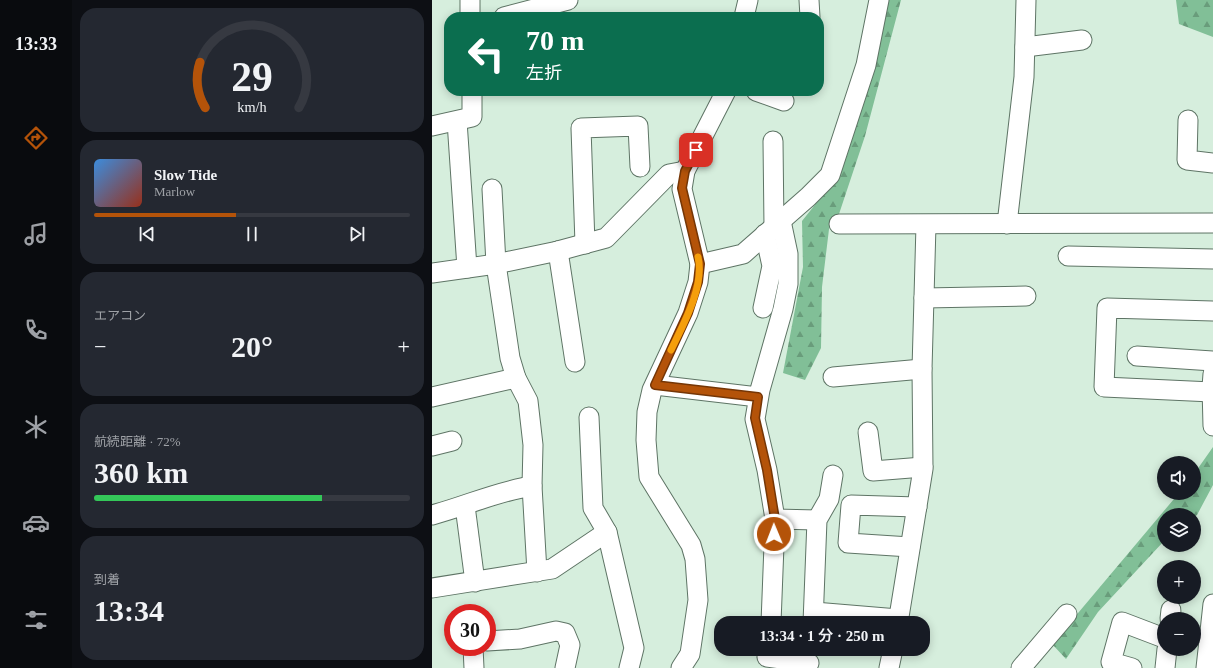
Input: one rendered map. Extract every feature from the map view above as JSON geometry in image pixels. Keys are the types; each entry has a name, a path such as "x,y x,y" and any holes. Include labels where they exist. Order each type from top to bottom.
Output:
{"street":[{"path":"470,0 470,12"},
{"path":"523,12 568,0"},
{"path":"745,12 748,0"},
{"path":"809,0 810,12"},
{"path":"700,264 743,254 830,175 866,65 879,0"},
{"path":"1007,224 1024,77 1026,0"},
{"path":"1025,47 1082,40"},
{"path":"432,126 472,117 472,96"},
{"path":"681,668 690,654 698,600 695,559 691,545 649,477 646,452 647,412 655,385 688,313 698,282 700,264 682,188 685,171 723,96"},
{"path":"770,96 784,101"},
{"path":"1188,120 1187,160 1213,163"},
{"path":"457,121 467,268"},
{"path":"585,244 581,128 638,126 640,167"},
{"path":"763,308 772,266 773,141"},
{"path":"432,273 496,264 558,251 606,238 670,174 685,171"},
{"path":"492,189 496,264 510,358 516,378 528,401 533,445 532,486 537,572"},
{"path":"839,224 926,225 1213,223"},
{"path":"899,616 923,467 922,369 926,225"},
{"path":"771,616 775,519 767,470 755,418 758,397 788,284 788,254 773,228"},
{"path":"558,251 575,362"},
{"path":"1068,256 1213,259"},
{"path":"924,298 1026,296"},
{"path":"1213,311 1107,308 1104,387 1212,383 1213,426"},
{"path":"1137,356 1213,361"},
{"path":"833,377 922,369"},
{"path":"432,397 516,378"},
{"path":"655,385 758,397"},
{"path":"590,417 593,508 607,532 634,648 629,668"},
{"path":"868,432 873,470 923,467"},
{"path":"432,446 452,441"},
{"path":"814,616 817,520 830,499 834,475"},
{"path":"432,515 465,506 509,490 532,486"},
{"path":"910,547 848,544 851,505 917,507"},
{"path":"465,506 475,582"},
{"path":"775,519 817,520"},
{"path":"432,588 552,569 607,532"},
{"path":"1202,656 1213,604"},
{"path":"1021,668 1067,614"},
{"path":"1132,668 1111,662 1122,622 1157,635"},
{"path":"496,640 520,639 556,631 565,633 570,645 565,668"},
{"path":"473,656 474,668"},
{"path":"889,668 892,656"},
{"path":"1165,668 1166,656"},
{"path":"767,658 810,660"}],"green space":[{"path":"885,0 901,0 865,136 839,214 830,221 822,287 821,348 805,380 783,373 803,267 802,221 814,206 837,169"},
{"path":"1176,0 1213,0 1213,37 1179,24"},
{"path":"1213,447 1213,485 1201,508 1166,508 1173,500 1201,500 1201,464"},
{"path":"1157,519 1157,549 1098,612 1066,659 1052,644"}],"slow traffic":[{"path":"671,350 688,313 698,282 700,264 698,257"}],"route":[{"path":"696,150 685,171 682,188 700,264 698,282 688,313 655,385 758,397 755,418 767,470 775,519 774,534"}]}
